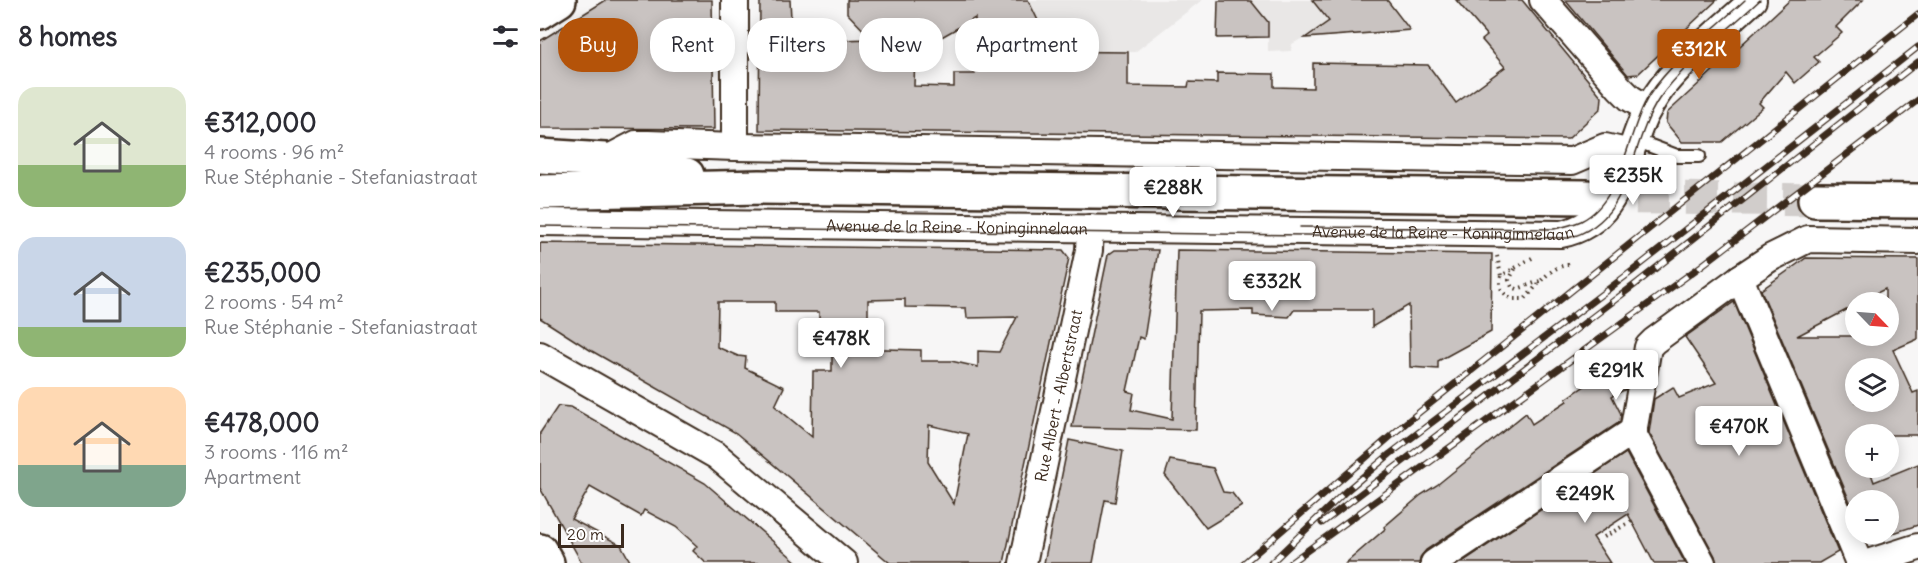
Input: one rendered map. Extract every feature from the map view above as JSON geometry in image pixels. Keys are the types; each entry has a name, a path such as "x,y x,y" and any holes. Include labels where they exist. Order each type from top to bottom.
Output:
{"main road":[{"path":"540,12 559,0"},
{"name":"Avenue de la Reine - Koninginnelaan","path":"540,156 605,160 760,187"},
{"name":"Avenue de la Reine - Koninginnelaan","path":"540,192 760,187 1587,211"},
{"path":"1815,200 1918,201"},
{"path":"540,550 548,563"}],"street":[{"path":"735,0 735,147"},
{"path":"1543,0 1619,87 1630,98 1648,109"},
{"path":"1587,211 1599,215 1612,198 1648,109 1665,84 1676,71 1753,0"},
{"path":"605,160 636,144 1572,161 1605,147 1633,146"},
{"name":"Avenue de la Reine - Koninginnelaan","path":"540,222 1553,234 1568,232 1587,211"},
{"name":"Rue Albert - Albertstraat","path":"1023,563 1089,250 1090,228"},
{"path":"1702,563 1633,431 1647,351 1651,343 1770,258 1808,239 1918,241"},
{"path":"1740,278 1858,563"},
{"path":"540,355 717,456 844,563"},
{"path":"1434,563 1633,431"},
{"path":"1868,563 1918,548"}],"lane":[{"path":"1633,146 1677,156 1699,156"}],"path":[{"path":"1501,276 1535,256"},
{"path":"1497,259 1501,276 1500,289 1516,300 1525,299 1561,265 1568,265 1571,268"},
{"path":"1515,268 1509,280 1512,287 1517,289 1542,281"},
{"path":"1604,537 1632,521"}],"shaded area":[{"path":"1028,0 1202,0 1135,52 1099,52 1099,18 1037,18"},
{"path":"1251,0 1313,0 1329,21 1292,44 1291,51 1268,52 1268,22"}],"building":[{"path":"606,0 712,0 712,18 650,18 650,72 713,72 714,129 540,128 540,41 558,30 558,72 638,72 638,18 577,18"},
{"path":"760,0 790,0 791,18 760,18"},
{"path":"847,0 1028,0 1037,18 955,18 955,29 943,36 943,18 859,18 859,25 847,13"},
{"path":"1312,0 1387,0 1410,30 1305,38 1329,21"},
{"path":"1456,0 1522,0 1602,97 1601,108 1568,139 759,130 759,72 847,72 847,40 859,39 859,72 914,72 914,86 954,87 954,74 975,74 975,72 1099,72 1099,52 1128,52 1128,86 1188,87 1189,82 1217,83 1217,73 1274,74 1274,87 1313,88 1313,63 1428,65 1456,103 1505,67 1482,40 1487,36"},
{"path":"1565,0 1717,0 1638,74 1628,75"},
{"path":"1790,0 1863,0 1836,27 1842,33 1814,57 1819,62 1795,83 1786,72 1759,103 1763,107 1722,142 1682,142 1666,123 1667,113"},
{"path":"1218,1 1251,1 1268,22 1268,37 1217,38"},
{"path":"540,243 1063,250 1069,258 1004,563 890,563 736,433 590,350 540,318","holes":["905,299 905,307 966,308 967,318 1017,317 999,352 978,351 978,367 951,361 921,361 921,350 851,348 851,320 868,319 868,300","718,302 775,302 775,312 819,312 819,331 832,331 832,371 813,371 812,437 775,406 784,387 745,368 746,357 717,347","929,425 968,434 954,504 928,462"]},
{"path":"1115,250 1158,250 1144,339 1139,337 1127,391 1134,393 1131,410 1172,419 1177,250 1492,254 1491,332 1438,361 1438,369 1410,367 1409,305 1372,327 1372,310 1294,310 1289,317 1253,315 1253,310 1199,311 1196,430 1072,427 1108,255"},
{"path":"1806,258 1918,259 1918,339 1893,350 1897,358 1845,358 1845,412 1899,412 1899,363 1913,393 1918,391 1918,435 1899,435 1899,424 1845,424 1845,478 1873,478 1874,482 1884,478 1899,478 1899,472 1918,464 1918,525 1899,531 1899,490 1845,490 1761,290"},
{"path":"1734,302 1838,552 1819,563 1717,563 1649,433 1654,399 1673,387 1679,398 1716,383 1685,337"},
{"path":"1617,367 1626,383 1626,389 1612,396 1621,414 1620,422 1426,550 1419,563 1346,563 1421,495 1437,485 1526,413 1532,424 1592,381"},
{"path":"558,406 571,407 705,483 798,563 706,563 693,551 697,546 676,527 644,510 641,516 590,487 571,519 621,545 631,563 582,563 540,488 540,433"},
{"path":"1069,440 1123,451 1115,502 1105,500 1093,563 1044,563"},
{"path":"1626,453 1685,563 1654,563 1628,514 1593,537 1610,563 1461,563"},
{"path":"1170,460 1213,468 1223,492 1232,493 1242,506 1206,528 1165,475"}],"tunnel":[{"path":"1587,197 1815,200"}],"tram line":[{"path":"1300,227 1554,229 1581,221 1607,198 1623,164 1642,109 1659,81 1745,0"},
{"path":"540,226 1568,238 1590,229 1606,216 1626,180 1649,118 1669,86 1693,60 1760,0"}],"railway":[{"path":"1244,563 1407,422 1918,14"},
{"path":"1271,563 1345,492 1390,454 1631,272 1918,47"},
{"path":"1322,523 1637,283 1918,62"},
{"path":"1290,563 1701,266 1918,100"}]}
